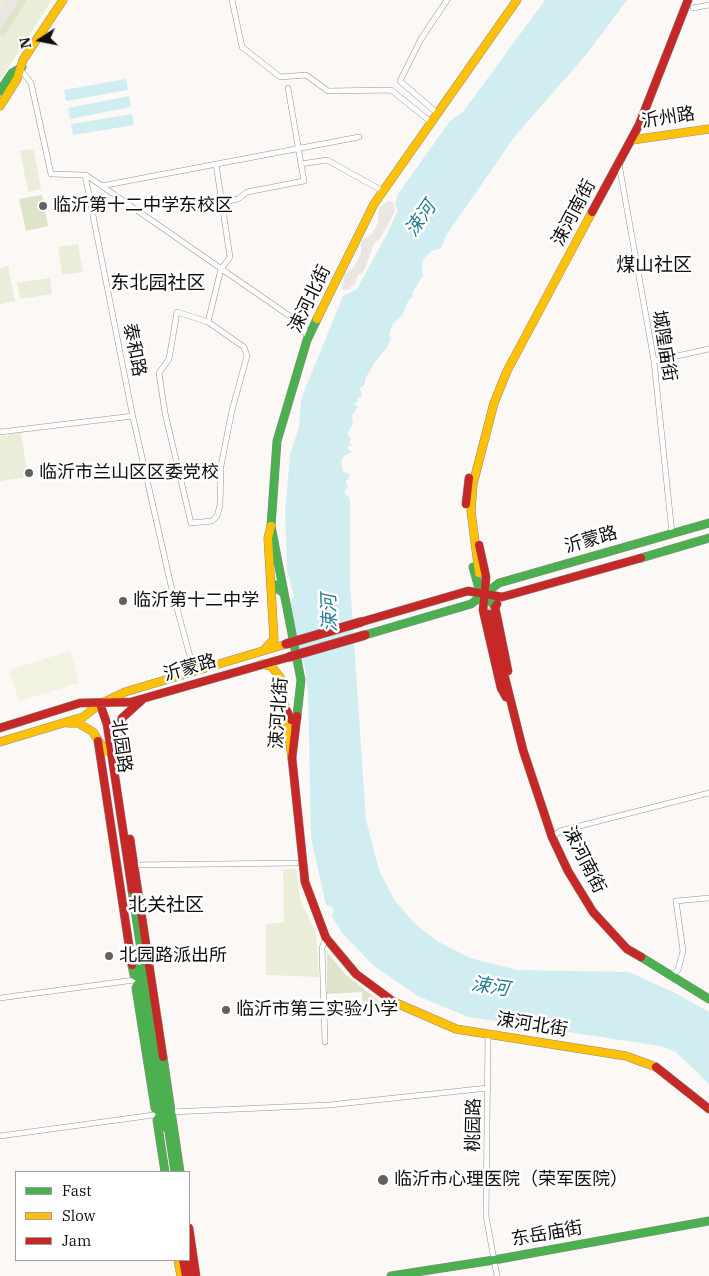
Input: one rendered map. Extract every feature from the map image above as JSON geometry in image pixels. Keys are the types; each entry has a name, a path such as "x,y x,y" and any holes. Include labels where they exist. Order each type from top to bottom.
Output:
{"main road":[{"path":"0,106 17,79 23,60 63,0"},
{"path":"0,91 12,73 27,64 70,0"},
{"name":"涑河北街","path":"517,0 374,204 307,340 276,441 271,526 282,592 301,680 292,758 305,882 326,938 356,974 389,1000 456,1028 626,1056 655,1068 709,1109"},
{"name":"涑河南街","path":"480,577 471,511 473,484 494,403 507,371 632,140 681,22 686,0"},
{"path":"681,22 689,12 692,4"},
{"name":"沂州路","path":"632,140 709,129"},
{"name":"沂蒙路","path":"0,728 80,703 130,702 289,657 471,604 499,583 709,523"},
{"path":"262,651 274,639 268,546 271,526"},
{"name":"沂蒙路","path":"0,742 83,717 100,704 124,692 468,591 502,597 709,538"},
{"path":"480,577 499,583"},
{"path":"468,591 480,577"},
{"path":"480,577 484,594 492,610 511,685 510,702"},
{"path":"282,592 275,586 272,588 276,634 286,644"},
{"path":"484,594 483,610 501,688 510,702"},
{"path":"492,610 502,597"},
{"name":"涑河南街","path":"492,610 505,682 523,750 552,837 568,871 593,912 628,949 709,999"},
{"path":"289,657 280,667 288,717 293,721 297,718"},
{"path":"262,664 271,666 280,677 292,758"},
{"path":"144,698 122,718 116,747 166,1113 180,1171"},
{"name":"北园路","path":"100,704 105,751 175,1171"},
{"name":"北园路","path":"100,704 107,724 128,843 144,978"},
{"path":"63,723 78,723 93,732 105,751"},
{"path":"98,739 134,975 144,978"},
{"path":"165,1171 157,1120 166,1113"},
{"name":"北园路","path":"166,1113 169,1171"},
{"name":"东岳庙街","path":"391,1276 494,1260 709,1221"},
{"path":"190,1235 196,1276"},
{"path":"178,1261 181,1276"},
{"path":"183,1261 186,1276"},
{"path":"190,1261 192,1276"}],"street":[{"path":"232,0 242,46 280,77 306,75 328,91 392,90 431,122"},
{"path":"437,114 400,81 421,39 447,0"},
{"path":"692,4 709,5"},
{"path":"20,69 31,83 51,174 85,174 304,326 307,340"},
{"path":"223,202 238,199 247,192 304,181 288,88"},
{"path":"102,186 358,137"},
{"path":"301,164 326,160 383,191"},
{"path":"208,322 221,269 230,257 216,164"},
{"name":"城隍庙街","path":"619,164 654,361 672,533"},
{"name":"泰和路","path":"85,174 133,416 172,590 194,671"},
{"path":"177,312 208,322 244,347 247,356 232,410 221,466 217,516 212,521 191,523 165,413 159,374 168,359 177,312"},
{"path":"304,326 316,320"},
{"path":"654,361 709,349"},
{"path":"0,432 133,416"},
{"path":"552,837 560,831 709,793"},
{"path":"133,865 296,863"},
{"path":"672,975 678,970 683,951 676,901 709,898"},
{"path":"325,1042 322,948 326,938"},
{"path":"0,998 144,978"},
{"name":"桃园路","path":"488,1034 486,1216 497,1276"},
{"path":"0,1136 166,1113 330,1105 488,1088"}],"green space":[{"path":"0,0 52,0 0,80"},
{"path":"19,0 27,0 3,37 0,35 0,30"},
{"path":"30,149 34,151 41,189 28,192 20,151"},
{"path":"42,195 48,226 26,231 19,199"},
{"path":"78,244 83,272 62,275 58,247"},
{"path":"8,266 15,301 0,304 0,268"},
{"path":"50,278 52,294 20,299 17,283"},
{"path":"21,433 28,477 0,481 0,436"},
{"path":"70,651 79,683 19,701 9,670"},
{"path":"296,869 300,899 316,933 319,977 266,975 266,924 284,922 283,870"},
{"path":"327,952 345,974 388,1008 389,1012 379,1008 363,1011 362,992 327,994"}],"shaded area":[{"path":"7,0 19,0 0,30 0,10"},
{"path":"388,201 393,202 395,211 379,240 375,242 363,273 358,275 355,284 347,290 342,289 344,275 353,268 361,253 361,241 372,234 378,223 379,208"}],"water":[{"name":"涑河","path":"545,0 627,0 586,55 515,136 447,234 441,248 432,251 425,257 422,263 423,276 412,293 413,297 408,301 403,314 392,325 389,335 391,339 387,347 375,362 365,379 365,384 360,389 362,395 360,398 357,397 358,402 354,405 358,407 352,415 353,424 347,434 351,439 349,443 352,446 348,446 348,449 352,452 344,456 341,462 343,471 350,475 346,482 348,487 344,493 350,498 350,583 366,820 379,870 394,899 414,923 437,941 470,958 517,970 629,972 677,994 709,1012 709,1084 676,1052 660,1046 568,1032 552,1025 533,1026 468,1017 418,996 374,966 342,933 332,916 334,908 326,905 311,838 308,692 305,668 288,607 294,596 287,570 285,512 290,455 299,427 301,399 343,296 357,289 387,234 398,210 395,205 398,194 450,121 463,112"},
{"path":"126,79 128,90 66,101 64,90"},
{"path":"129,96 131,107 70,119 68,108"},
{"path":"132,114 134,125 73,135 71,124"}],"tunnel":[{"path":"479,573 489,614"}],"traffic: fast":[{"path":"0,91 12,73 22,67"},
{"path":"297,716 301,680 271,526 277,441 307,340 317,319"},
{"path":"365,635 471,604 499,583 709,523"},
{"path":"641,558 709,538"},
{"path":"473,567 478,585 495,607"},
{"path":"272,593 272,587 275,585 282,592"},
{"path":"132,890 175,1171"},
{"path":"137,952 163,1127"},
{"path":"641,957 709,999"},
{"path":"132,965 134,975 141,979 136,988 155,1108 161,1114 157,1120 165,1171"},
{"path":"163,1057 180,1171"},
{"path":"391,1276 494,1260 709,1221"}],"traffic: slow":[{"path":"0,106 17,79 23,60 63,0"},
{"path":"317,319 374,204 517,0"},
{"path":"632,140 709,129"},
{"path":"479,573 471,511 473,484 494,403 507,371 592,212"},
{"path":"265,649 274,639 268,538 271,526"},
{"path":"0,742 83,717 100,704 125,692 286,644"},
{"path":"262,664 271,666 280,677 292,758"},
{"path":"68,723 78,723 93,732 105,751"},
{"path":"394,1002 456,1029 626,1056 656,1067"},
{"path":"178,1261 181,1276"}],"traffic: jam":[{"path":"592,212 639,125 688,0"},
{"path":"466,504 469,478"},
{"path":"479,545 486,577 483,610 501,688 506,697"},
{"path":"361,622 468,591 502,597 641,558"},
{"path":"497,604 495,607 508,671"},
{"path":"489,614 523,750 552,837 568,871 593,912 627,949 641,957"},
{"path":"286,644 361,622"},
{"path":"289,657 365,635"},
{"path":"0,728 80,703 131,702 289,657"},
{"path":"117,755 116,747 122,718 142,700"},
{"path":"100,704 107,724 132,890"},
{"path":"287,711 291,720 297,718"},
{"path":"297,716 292,758 305,882 326,938 356,974 394,1002"},
{"path":"98,741 132,965"},
{"path":"130,839 163,1057"},
{"path":"656,1067 709,1109"},
{"path":"190,1235 196,1276"},
{"path":"183,1261 186,1276"},
{"path":"190,1261 192,1276"}],"place":[{"name":"临沂第十二中学东校区","path":"43,206"},
{"name":"临沂市兰山区区委党校","path":"29,473"},
{"name":"临沂第十二中学","path":"123,601"},
{"name":"北园路派出所","path":"109,956"},
{"name":"临沂市第三实验小学","path":"226,1010"},
{"name":"临沂市心理医院（荣军医院）","path":"383,1180"}],"district":[{"name":"煤山社区","path":"654,266"},
{"name":"东北园社区","path":"158,284"},
{"name":"北关社区","path":"166,906"}]}
